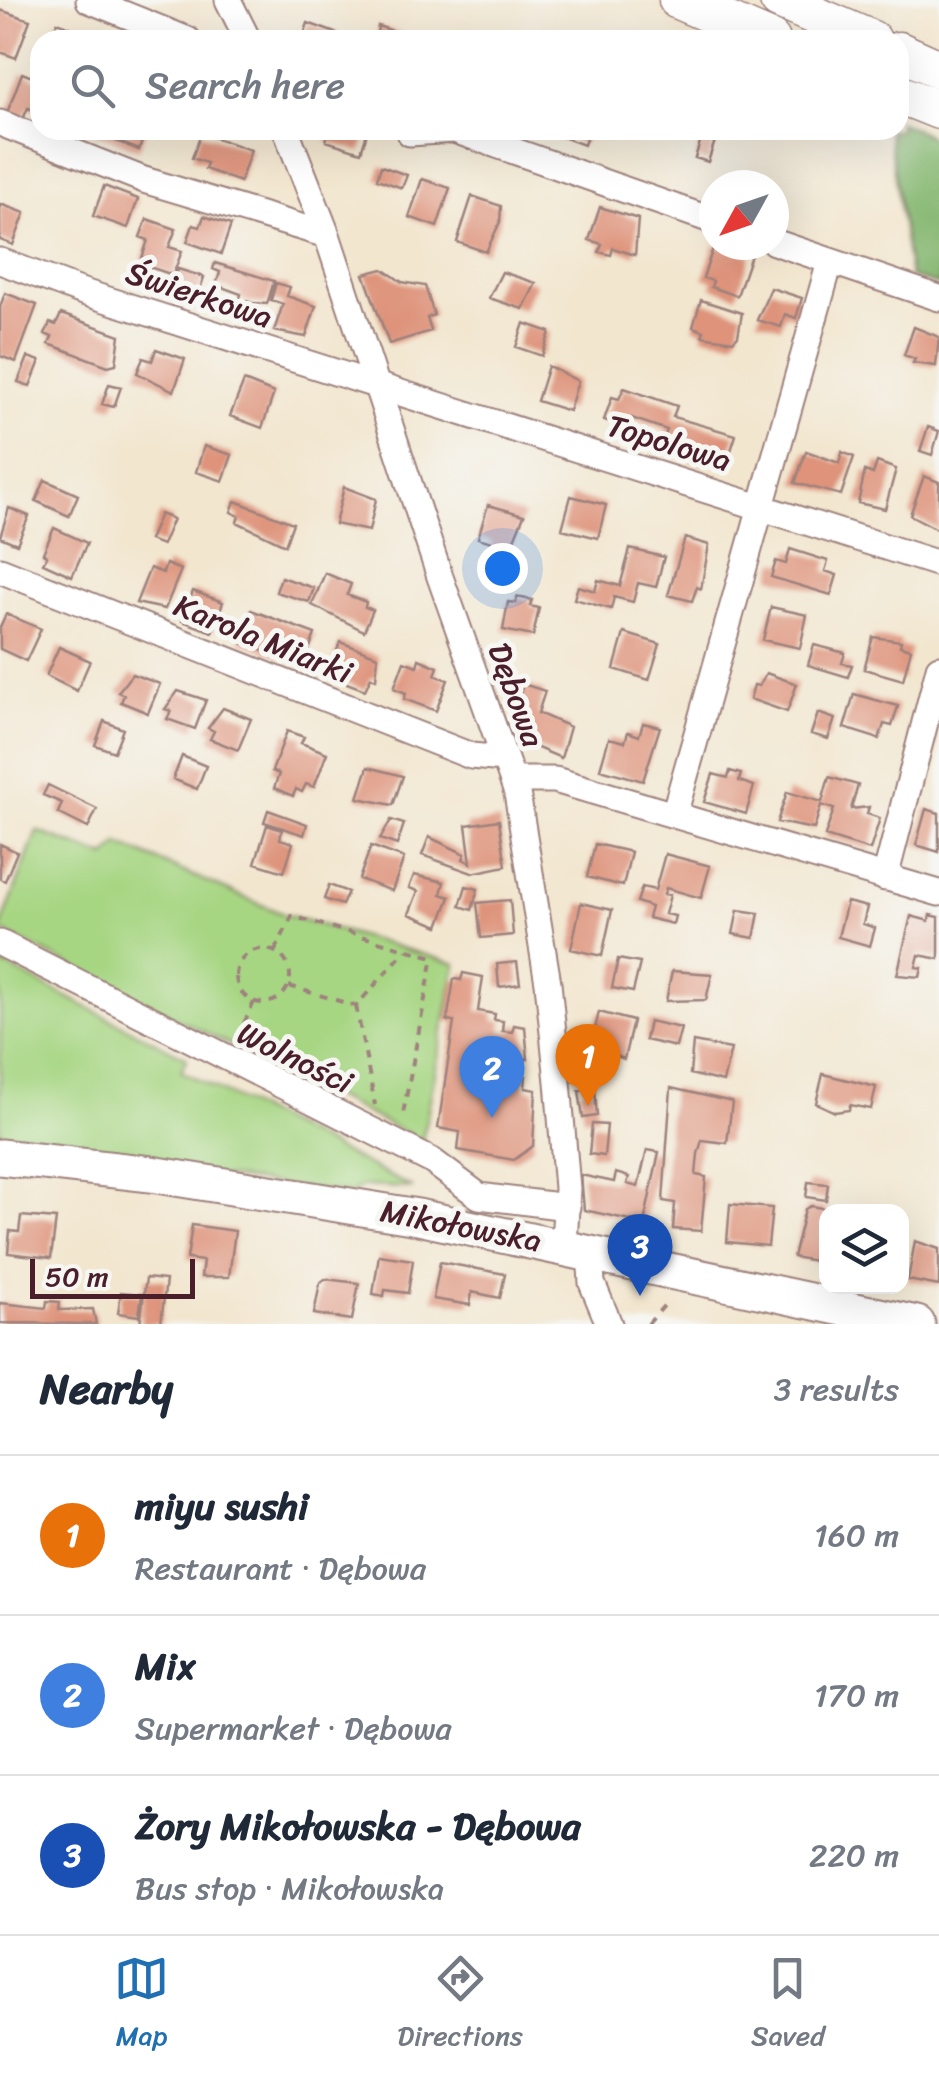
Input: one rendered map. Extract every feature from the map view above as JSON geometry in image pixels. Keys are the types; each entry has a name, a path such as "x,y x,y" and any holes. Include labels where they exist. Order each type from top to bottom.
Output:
{"main road":[{"path":"678,0 748,30"},
{"path":"779,0 849,30"},
{"path":"909,56 939,68"},
{"path":"909,98 939,110"}],"street":[{"path":"90,0 164,30"},
{"path":"228,0 243,30"},
{"path":"0,123 30,135"},
{"path":"43,140 144,180 327,235"},
{"name":"Dębowa","path":"290,140 327,235 508,770 548,984 566,1207 577,1249 609,1324"},
{"path":"483,140 699,216"},
{"path":"789,247 939,298"},
{"name":"Świerkowa","path":"0,261 379,387"},
{"path":"674,815 758,506 830,262"},
{"name":"Topolowa","path":"379,387 939,564"},
{"name":"Karola Miarki","path":"0,570 508,770 555,780 939,893"},
{"path":"885,878 939,668"},
{"name":"Wolności","path":"0,943 432,1162 476,1212 566,1207"},
{"name":"Mikołowska","path":"0,1157 476,1212 577,1249 916,1324"}],"path":[{"path":"274,951 292,916 433,957 433,975 402,1120 358,1098"},
{"path":"257,949 274,951 288,964 289,986 272,1002 254,1002 240,991 238,966 257,949"},
{"path":"356,1006 406,950"},
{"path":"289,986 356,1006"},
{"path":"237,1038 254,1002"},
{"path":"356,1006 376,1106"},
{"path":"648,1324 677,1290"}],"green space":[{"path":"909,126 939,140 939,285 910,277 889,140 909,140"},
{"path":"37,831 106,857 119,844 283,914 456,964 422,1141 0,930"},
{"path":"0,963 187,1058 181,1071 413,1188 363,1186 351,1194 0,1147"}],"building":[{"path":"0,10 30,20 16,58 0,52"},
{"path":"57,22 77,30 53,30"},
{"path":"308,23 327,30 306,30"},
{"path":"22,73 30,76 30,109 23,119 7,113"},
{"path":"114,140 142,140 139,150"},
{"path":"198,140 222,140 251,150 240,182 205,169 207,163 192,158"},
{"path":"326,140 365,140 361,152"},
{"path":"701,140 715,141 708,162 695,158"},
{"path":"381,166 407,175 402,188 377,179"},
{"path":"422,179 450,188 437,227 409,217"},
{"path":"104,186 138,199 128,228 93,216"},
{"path":"472,196 501,206 500,222 486,252 457,242"},
{"path":"0,204 25,213 13,245 0,240"},
{"path":"600,207 638,219 635,255 613,248 611,255 599,252 602,244 589,240"},
{"path":"204,216 231,225 221,254 187,242 193,225 200,227"},
{"path":"147,219 176,229 169,247 182,251 173,275 140,264 148,240 140,237"},
{"path":"709,260 749,260 737,296 711,287 713,281 703,278"},
{"path":"215,263 274,281 267,304 240,299 241,294 216,285 220,272 213,269"},
{"path":"178,269 204,277 195,305 168,296 169,275 175,277"},
{"path":"383,269 402,282 425,286 434,315 427,318 431,331 389,344 364,274"},
{"path":"502,272 536,283 523,309 489,298"},
{"path":"276,283 290,287 287,296 316,306 306,337 274,331 283,304 271,300"},
{"path":"771,288 802,298 796,318 785,314 781,327 757,320"},
{"path":"5,293 37,305 16,362 0,356 0,307"},
{"path":"701,300 742,313 738,336 733,341 702,336 704,331 693,327"},
{"path":"61,314 120,335 116,364 108,366 49,344 52,337 45,334"},
{"path":"524,323 550,332 542,356 516,347"},
{"path":"914,327 939,337 936,366 913,363 915,359 904,355"},
{"path":"156,349 185,359 174,391 137,373 143,358 152,361"},
{"path":"28,357 40,361 30,386 18,382"},
{"path":"548,366 578,381 569,411 537,401"},
{"path":"244,381 274,393 262,428 230,416"},
{"path":"109,384 121,387 114,407 102,404"},
{"path":"624,388 677,406 673,417 736,435 726,466 687,460 689,454 662,445 667,430 632,418 629,428 604,420 612,397 619,399"},
{"path":"928,427 939,431 932,455 920,451"},
{"path":"204,446 232,455 223,481 196,472"},
{"path":"806,451 839,463 842,452 854,457 841,495 795,483"},
{"path":"877,462 896,469 885,509 858,503 865,471 873,474"},
{"path":"924,476 939,482 939,530 910,515"},
{"path":"45,480 78,495 69,516 36,501"},
{"path":"344,487 376,499 369,531 335,524"},
{"path":"571,496 606,505 598,538 562,529"},
{"path":"235,501 293,523 285,545 237,522 239,516 231,512"},
{"path":"488,505 524,515 508,554 490,548 492,542 478,538"},
{"path":"9,508 29,516 17,544 0,537"},
{"path":"160,514 173,519 162,545 149,540"},
{"path":"54,528 87,543 72,576 43,563"},
{"path":"685,538 709,545 701,589 697,587 692,601 668,595"},
{"path":"630,549 664,557 656,587 638,583 633,602 614,597 611,609 574,599 578,586 595,591 598,580 620,586"},
{"path":"790,549 828,561 825,571 837,575 831,595 771,577 776,561 786,564"},
{"path":"166,564 181,570 165,609 136,603 150,568 163,573"},
{"path":"325,573 351,584 347,595 366,602 365,607 373,610 364,631 312,605"},
{"path":"281,577 314,588 309,602 276,592"},
{"path":"193,591 223,602 212,632 182,621 184,601 189,602"},
{"path":"517,597 532,600 530,606 539,608 533,636 503,630 508,602 516,603"},
{"path":"771,607 807,615 800,648 763,640"},
{"path":"251,610 315,634 303,666 239,642"},
{"path":"6,614 41,629 26,661 0,649 0,627"},
{"path":"624,633 660,644 649,680 614,669"},
{"path":"873,637 901,641 900,646 911,649 903,680 864,669"},
{"path":"340,642 378,656 376,679 371,677 365,690 328,676"},
{"path":"814,645 845,653 842,663 852,665 848,677 808,665"},
{"path":"59,647 90,661 77,691 46,676"},
{"path":"419,659 438,667 435,675 448,680 436,711 404,699 406,693 394,688 404,661 417,666"},
{"path":"766,673 797,684 787,712 750,699 754,685 759,686"},
{"path":"132,674 160,684 148,713 121,702 124,695 118,692"},
{"path":"523,684 545,691 538,713 570,727 561,758 528,744 531,735 522,732 527,713 515,709"},
{"path":"178,691 206,700 195,729 167,719 171,711 165,709"},
{"path":"854,694 898,706 892,726 884,724 879,739 844,728"},
{"path":"223,708 251,719 238,750 210,739 214,731 208,728"},
{"path":"818,713 835,719 828,739 811,734"},
{"path":"104,721 123,729 114,752 95,745"},
{"path":"643,723 660,727 643,781 600,769 609,738 625,742 628,732 639,736"},
{"path":"287,731 304,737 301,743 327,753 314,787 306,784 302,792 296,789 293,796 274,788 279,774 272,771"},
{"path":"182,756 206,766 197,789 173,779"},
{"path":"368,767 403,776 393,805 358,798"},
{"path":"730,771 741,774 739,781 754,786 746,814 704,802 713,774 728,778"},
{"path":"829,777 858,785 851,809 869,807 867,814 880,818 870,850 825,836 834,809 821,805 814,829 777,822 787,792 822,802"},
{"path":"48,785 97,809 88,828 58,813 62,803 43,795"},
{"path":"926,809 939,813 939,852 916,845"},
{"path":"268,810 307,824 304,835 264,822"},
{"path":"391,820 404,824 397,845 380,839"},
{"path":"499,820 506,866 472,873 422,855 429,837 465,854 463,859 471,863 466,825"},
{"path":"267,825 282,830 280,839 293,843 284,872 255,863"},
{"path":"0,844 17,852 5,881 0,879"},
{"path":"595,844 631,852 623,886 587,877"},
{"path":"371,846 404,858 392,891 359,879"},
{"path":"665,854 710,866 701,898 666,888 664,894 670,895 665,914 675,916 673,924 648,918 651,907 637,902 642,887 655,890"},
{"path":"414,875 444,882 441,894 450,897 439,926 409,914 418,891 409,888"},
{"path":"329,885 348,892 342,905 324,899"},
{"path":"466,886 478,889 472,910 460,906"},
{"path":"510,900 513,935 481,938 477,903"},
{"path":"847,902 867,907 863,924 875,928 870,946 838,937"},
{"path":"581,903 612,910 602,956 571,949"},
{"path":"738,910 759,913 754,938 733,934"},
{"path":"930,915 939,917 939,959 919,955 916,967 922,968 920,977 897,975 911,916 929,921"},
{"path":"618,959 640,963 633,992 612,988"},
{"path":"517,962 520,984 499,987 497,964"},
{"path":"672,971 712,974 706,1000 666,1001"},
{"path":"463,973 483,977 478,1011 495,1014 494,1020 503,1021 502,1031 512,1032 514,1025 525,1027 528,1059 491,1054 489,1070 526,1076 525,1088 536,1090 533,1146 514,1160 458,1150 460,1132 438,1128 454,1022 447,1021 454,979 461,980"},
{"path":"599,1012 633,1021 624,1059 591,1045"},
{"path":"649,1021 681,1028 676,1047 645,1040"},
{"path":"693,1042 731,1049 723,1082 690,1074"},
{"path":"823,1074 876,1087 871,1109 850,1105 849,1110 835,1112 816,1103"},
{"path":"671,1088 732,1102 727,1143 702,1140 698,1154 696,1175 706,1177 701,1231 673,1229 675,1203 663,1201"},
{"path":"595,1089 597,1116 583,1118 579,1091"},
{"path":"592,1124 607,1125 604,1156 589,1154"},
{"path":"647,1150 659,1152 644,1223 584,1210 581,1175 614,1182 616,1173 629,1177 627,1184 638,1187"},
{"path":"808,1182 828,1184 826,1200 806,1197"},
{"path":"730,1204 772,1208 768,1246 727,1242"},
{"path":"819,1208 819,1262 793,1257 805,1209"},
{"path":"21,1216 56,1219 51,1258 8,1253 10,1231 19,1232"},
{"path":"192,1225 235,1231 229,1277 201,1277 203,1261 187,1259"},
{"path":"915,1241 939,1249 939,1286 909,1280"},
{"path":"379,1255 413,1260 408,1293 385,1290 384,1296 373,1294"},
{"path":"440,1262 505,1274 500,1298 472,1292 470,1305 433,1299"},
{"path":"146,1278 166,1280 161,1324 140,1324"},
{"path":"325,1279 359,1283 352,1320 314,1314 320,1283"},
{"path":"121,1292 142,1294 139,1316 118,1313"},
{"path":"47,1301 60,1302 59,1310 93,1309 96,1324 0,1323 0,1303 46,1308"}],"place":[{"name":"miyu sushi","path":"588,1106"},
{"name":"Mix","path":"492,1118"},
{"name":"Żory Mikołowska - Dębowa","path":"640,1296"}]}
